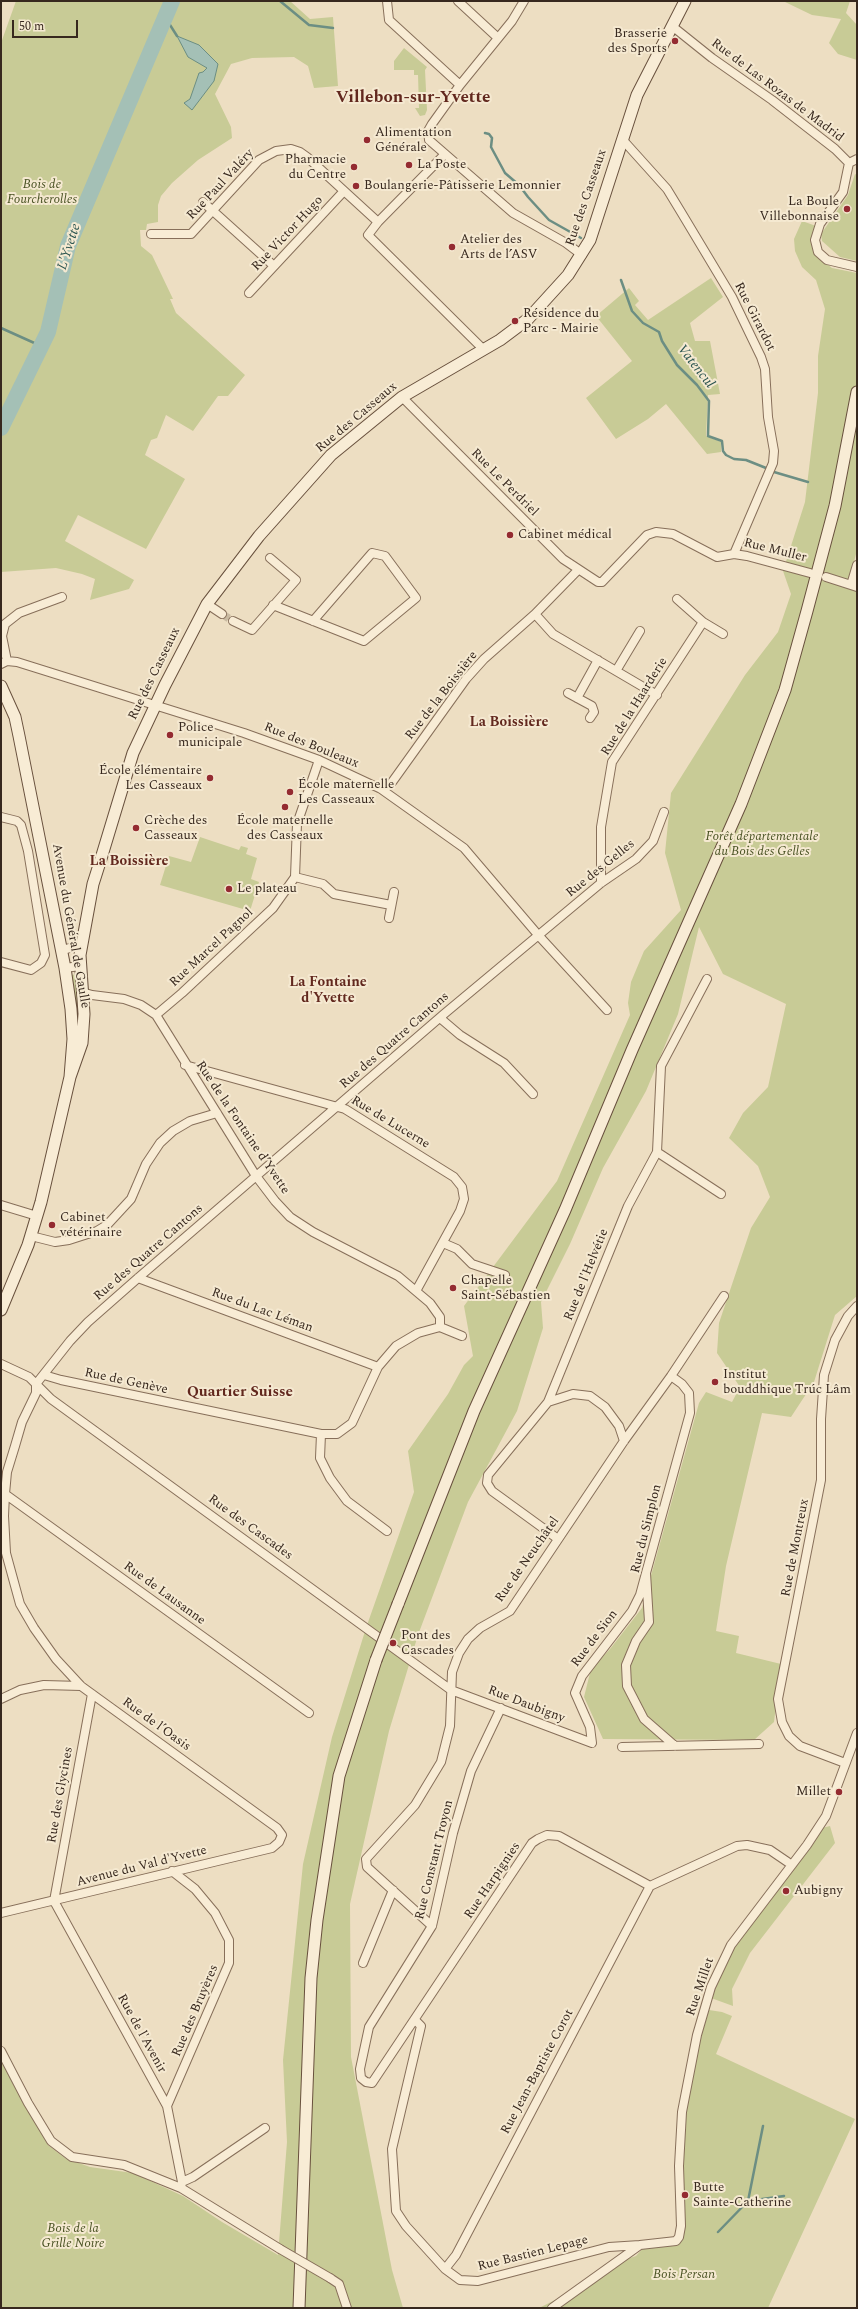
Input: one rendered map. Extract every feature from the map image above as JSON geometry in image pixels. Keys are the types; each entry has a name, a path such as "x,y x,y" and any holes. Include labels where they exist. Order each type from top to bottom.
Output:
{"main road":[{"name":"Rue des Casseaux","path":"70,1077 82,1043 84,1014 80,966 82,945 93,884 128,766 156,704 207,604 259,536 331,455 402,397 484,350 528,319 565,279 582,256 590,240 637,95 685,1"},
{"path":"299,2308 311,1978 317,1920 339,1776 376,1660 474,1411 565,1210 752,776 784,690 807,612 834,506 857,392"},
{"name":"Avenue du Général de Gaulle","path":"1,686 16,723 62,950 72,1019 70,1077 37,1216 32,1236 1,1310"}],"street":[{"path":"387,1 389,20 446,74 460,84"},
{"path":"458,1 498,38"},
{"path":"524,1 498,38 460,84 428,131 429,140 444,155 513,213 566,243 582,256"},
{"name":"Rue de Las Rozas de Madrid","path":"672,26 712,58 772,100 853,161 843,192 820,224 815,240 818,252 827,260 857,267"},
{"name":"Rue Girardot","path":"622,139 666,189 681,212 732,297 759,351 765,369 768,417 774,451 773,463 734,554"},
{"name":"Rue Paul Valéry","path":"151,234 191,234 259,160 276,151 291,149 300,152 378,222"},
{"path":"444,155 378,222 368,235 484,350"},
{"name":"Rue Victor Hugo","path":"249,293 344,191"},
{"path":"203,202 274,266"},
{"name":"Rue Le Perdriel","path":"402,397 563,559 578,570 582,570 598,582 602,582 647,534 656,532 673,534 717,557 734,554"},
{"path":"273,605 313,621 364,641 416,598 385,556 372,552 313,621"},
{"name":"Rue Muller","path":"734,554 760,558 810,572"},
{"path":"233,620 252,630 296,580 270,558"},
{"path":"826,577 854,586 857,565"},
{"name":"Rue de la Boissière","path":"381,789 390,785 466,679 484,659 535,614 578,570"},
{"path":"4,662 2,636 5,624 19,613 62,597"},
{"path":"677,599 703,622 723,634"},
{"path":"207,604 222,614"},
{"path":"535,614 553,634 657,695"},
{"name":"Rue de la Haarderie","path":"601,883 600,827 610,772 619,750 657,695 703,622"},
{"path":"616,671 640,631"},
{"path":"577,698 598,660"},
{"name":"Rue des Bouleaux","path":"4,662 17,662 156,704 319,760 381,789 464,848 539,936 607,1010"},
{"path":"568,693 592,706 594,712 590,718"},
{"path":"319,760 297,824 295,877 323,884 334,894 391,905"},
{"name":"Rue des Gelles","path":"539,936 601,883 636,858 653,841 664,812"},
{"path":"1,818 17,821 20,825 28,851 45,954 41,963 31,970 1,962"},
{"path":"28,851 41,848"},
{"name":"Rue Marcel Pagnol","path":"156,1015 182,993 273,908 295,877"},
{"path":"389,918 394,892"},
{"name":"Rue des Quatre Cantons","path":"81,1686 56,1660 34,1628 20,1604 6,1553 4,1516 7,1472 22,1422 36,1393 36,1384 70,1341 88,1322 336,1106 539,936"},
{"path":"62,950 82,945"},
{"path":"65,968 80,966"},
{"name":"Rue de l'Helvétie","path":"558,1539 492,1491 487,1483 488,1475 548,1402 628,1206 657,1152 661,1066 707,979"},
{"name":"Rue de la Fontaine d’Yvette","path":"82,992 92,995 124,999 141,1005 156,1015 256,1176 275,1201 290,1217 313,1232 398,1276 430,1303 440,1317 440,1327"},
{"path":"440,1018 460,1035 504,1064 533,1094"},
{"name":"Rue de Lucerne","path":"186,1065 336,1106 379,1129 454,1177 462,1186 464,1199 443,1243 416,1291"},
{"path":"32,1236 55,1242 68,1240 97,1231 107,1225 131,1199 146,1164 160,1143 173,1131 190,1121 217,1113"},
{"path":"657,1152 721,1194"},
{"path":"1,1205 37,1216"},
{"path":"443,1243 457,1249 472,1264 506,1275"},
{"name":"Rue du Lac Léman","path":"138,1278 378,1366"},
{"name":"Rue de Neuchâtel","path":"432,1926 367,1867 366,1859 416,1805 441,1762 450,1726 452,1672 458,1653 468,1639 480,1628 510,1611 624,1441 672,1376 724,1296"},
{"name":"Rue de Montreux","path":"845,1763 800,1746 789,1736 782,1722 778,1699 822,1480 821,1420 824,1375 835,1340 848,1316 857,1306"},
{"path":"440,1327 462,1336"},
{"name":"Rue de Genève","path":"44,1375 61,1380 321,1434 337,1434 352,1423 378,1366 396,1346 418,1333 440,1327"},
{"name":"Rue des Cascades","path":"1,1364 29,1377 51,1399 451,1690"},
{"name":"Rue du Simplon","path":"672,1376 682,1384 689,1393 690,1413 646,1573 649,1622 636,1641 626,1665 627,1686 644,1720 674,1746"},
{"path":"548,1402 573,1394 590,1396 605,1407 620,1426 624,1441"},
{"path":"321,1434 320,1458 330,1478 347,1501 387,1531"},
{"name":"Rue de Lausanne","path":"5,1494 309,1713"},
{"name":"Rue de Sion","path":"592,1743 590,1727 575,1693 582,1676 632,1611 640,1595 646,1573"},
{"path":"1,1699 20,1690 44,1685 81,1686"},
{"name":"Rue de l’Oasis","path":"81,1686 277,1828 282,1835"},
{"name":"Rue Daubigny","path":"451,1690 592,1743"},
{"name":"Rue des Glycines","path":"54,1901 92,1694"},
{"name":"Rue Constant Troyon","path":"361,2078 360,2069 369,2027 432,1926 453,1834 471,1771 501,1708"},
{"name":"Rue Millet","path":"680,2237 681,2226 678,2166 682,2112 697,2035 711,1987 731,1945 792,1865 827,1814 857,1733"},
{"path":"622,1747 759,1744"},
{"name":"Avenue du Val d'Yvette","path":"1,1913 272,1848 279,1842 282,1835"},
{"name":"Rue Harpignies","path":"361,2078 366,2082 372,2083 532,1843 538,1839 548,1835 559,1836 650,1886"},
{"path":"650,1886 737,1846 747,1845 770,1850 792,1865"},
{"name":"Rue des Bruyères","path":"167,2106 229,1962 229,1940 215,1913 195,1890 172,1871"},
{"name":"Rue Jean-Baptiste Corot","path":"445,2269 456,2255 650,1886"},
{"path":"363,1963 393,1890"},
{"name":"Rue de l'Avenir","path":"54,1901 167,2106 182,2185"},
{"name":"Rue Bastien Lepage","path":"415,2020 421,2026 392,2149 396,2211 406,2226 453,2276 469,2282 609,2247 676,2241 680,2237"},
{"path":"1,2051 28,2103 51,2141 72,2158 124,2165 182,2185 280,2249 339,2284 347,2308"},
{"path":"182,2185 266,2128"},
{"path":"552,2308 640,2245"}],"green space":[{"name":"Bois de Fourcherolles","path":"16,1 290,1 310,19 333,17 338,86 314,88 308,66 294,57 252,58 231,64 215,94 231,127 232,138 198,160 172,183 161,196 158,205 158,222 147,224 146,230 140,230 141,246 152,255 173,299 170,299 176,313 245,375 228,396 218,396 193,431 166,415 157,438 151,440 145,455 185,479 146,549 78,515 65,541 134,580 129,589 90,600 95,579 82,574 56,568 1,572 1,43"},
{"path":"783,1 850,1 846,13 857,25 857,60 838,54 829,43 841,19 812,15"},
{"path":"404,48 427,67 425,70 427,110 425,115 420,116 415,108 419,108 418,75 414,75 414,70 394,70 394,61"},
{"name":"La Boule Villebonnaise","path":"855,174 857,175 857,261 840,257 822,241 821,234 848,195"},
{"path":"802,221 816,226 818,257 832,268 857,273 857,550 848,586 857,589 857,1296 835,1315 814,1382 791,1417 762,1413 726,1566 716,1631 739,1636 736,1653 781,1664 774,1722 754,1740 603,1739 584,1697 591,1669 610,1649 642,1608 699,1403 706,1392 732,1402 740,1387 717,1353 719,1323 751,1228 770,1197 758,1166 729,1138 743,1113 768,1087 786,1004 723,974 699,927 678,1014 646,1091 603,1168 570,1244 541,1302 543,1328 517,1411 468,1502 418,1635 389,1731 350,1904 351,2057 392,2270 403,2308 1,2308 1,2058 48,2145 65,2158 90,2167 133,2173 183,2196 222,2222 278,2255 287,2142 283,2060 303,1864 332,1737 366,1628 414,1492 408,1451 448,1394 464,1365 473,1356 464,1306 557,1181 630,1015 628,1003 631,982 644,951 681,910 665,853 671,793 745,675 778,632 791,594 783,571 805,502 818,393 818,356 825,309 816,280 802,267 795,251 794,239"},
{"path":"711,278 723,297 690,323 695,341 710,341 720,394 708,395 706,436 721,442 721,452 707,454 666,404 648,419 616,439 586,398 632,361 596,316 629,288 639,301 635,305 648,320"},
{"path":"200,837 239,850 241,846 248,848 246,854 257,858 251,879 259,882 250,911 160,885 169,856 191,862"},
{"path":"76,974 79,1010 77,1011 72,975"},
{"path":"830,1826 835,1843 750,1953 732,1989 733,2006 711,1998 728,1955 822,1828"},
{"name":"Bois Persan","path":"709,2010 722,2012 732,2016 716,2054 855,2119 768,2308 539,2308 591,2282 624,2260 636,2256 644,2247 675,2243 682,2232 683,2133 690,2074"}],"water":[{"path":"177,36 199,45 218,64 214,81 192,110 184,103 190,99 199,73 203,72 207,68 188,57"}],"waterway":[{"name":"L'Yvette","path":"1,428 48,332 68,246 172,1"},
{"name":"Vatencul","path":"280,1 309,25 333,28"},
{"path":"165,17 177,36"},
{"path":"485,133 489,134 492,138 491,147 505,173 519,185 549,220 581,238"},
{"name":"Vatencul","path":"621,280 632,311 643,323 659,332 662,341 677,365 697,385 709,401 708,436 722,441 723,451 726,455 734,459 746,460 766,468"},
{"path":"1,328 41,346"},
{"name":"Vatencul","path":"774,472 808,482"},
{"path":"718,2232 748,2201 763,2126"},
{"path":"748,2201 784,2196"}],"tunnel":[{"path":"222,614 233,621"}],"place":[{"name":"Brasserie des Sports","path":"675,41"},
{"name":"Alimentation Générale","path":"367,140"},
{"name":"La Poste","path":"409,165"},
{"name":"Pharmacie du Centre","path":"354,167"},
{"name":"Boulangerie-Pâtisserie Lemonnier","path":"356,186"},
{"name":"La Boule Villebonnaise","path":"847,209"},
{"name":"Atelier des Arts de l’ASV","path":"452,247"},
{"name":"Résidence du Parc - Mairie","path":"515,321"},
{"name":"Cabinet médical","path":"510,535"},
{"name":"Police municipale","path":"170,735"},
{"name":"École élémentaire Les Casseaux","path":"210,778"},
{"name":"École maternelle Les Casseaux","path":"290,792"},
{"name":"École maternelle des Casseaux","path":"285,807"},
{"name":"Crèche des Casseaux","path":"136,828"},
{"name":"Le plateau","path":"229,889"},
{"name":"Cabinet vétérinaire","path":"52,1225"},
{"name":"Chapelle Saint-Sébastien","path":"453,1288"},
{"name":"Institut bouddhique Trúc Lâm","path":"715,1382"},
{"name":"Pont des Cascades","path":"393,1643"},
{"name":"Millet","path":"839,1792"},
{"name":"Aubigny","path":"786,1891"},
{"name":"Butte Sainte-Catherine","path":"685,2195"}],"district":[{"name":"Villebon-sur-Yvette","path":"413,99"},
{"name":"La Boissière","path":"509,723"},
{"name":"La Boissière","path":"129,862"},
{"name":"La Fontaine d'Yvette","path":"328,992"},
{"name":"Quartier Suisse","path":"240,1393"}],"park label":[{"name":"Forêt départementale du Bois des Gelles","path":"762,844"},
{"name":"Bois de la Grille Noire","path":"73,2236"}]}
